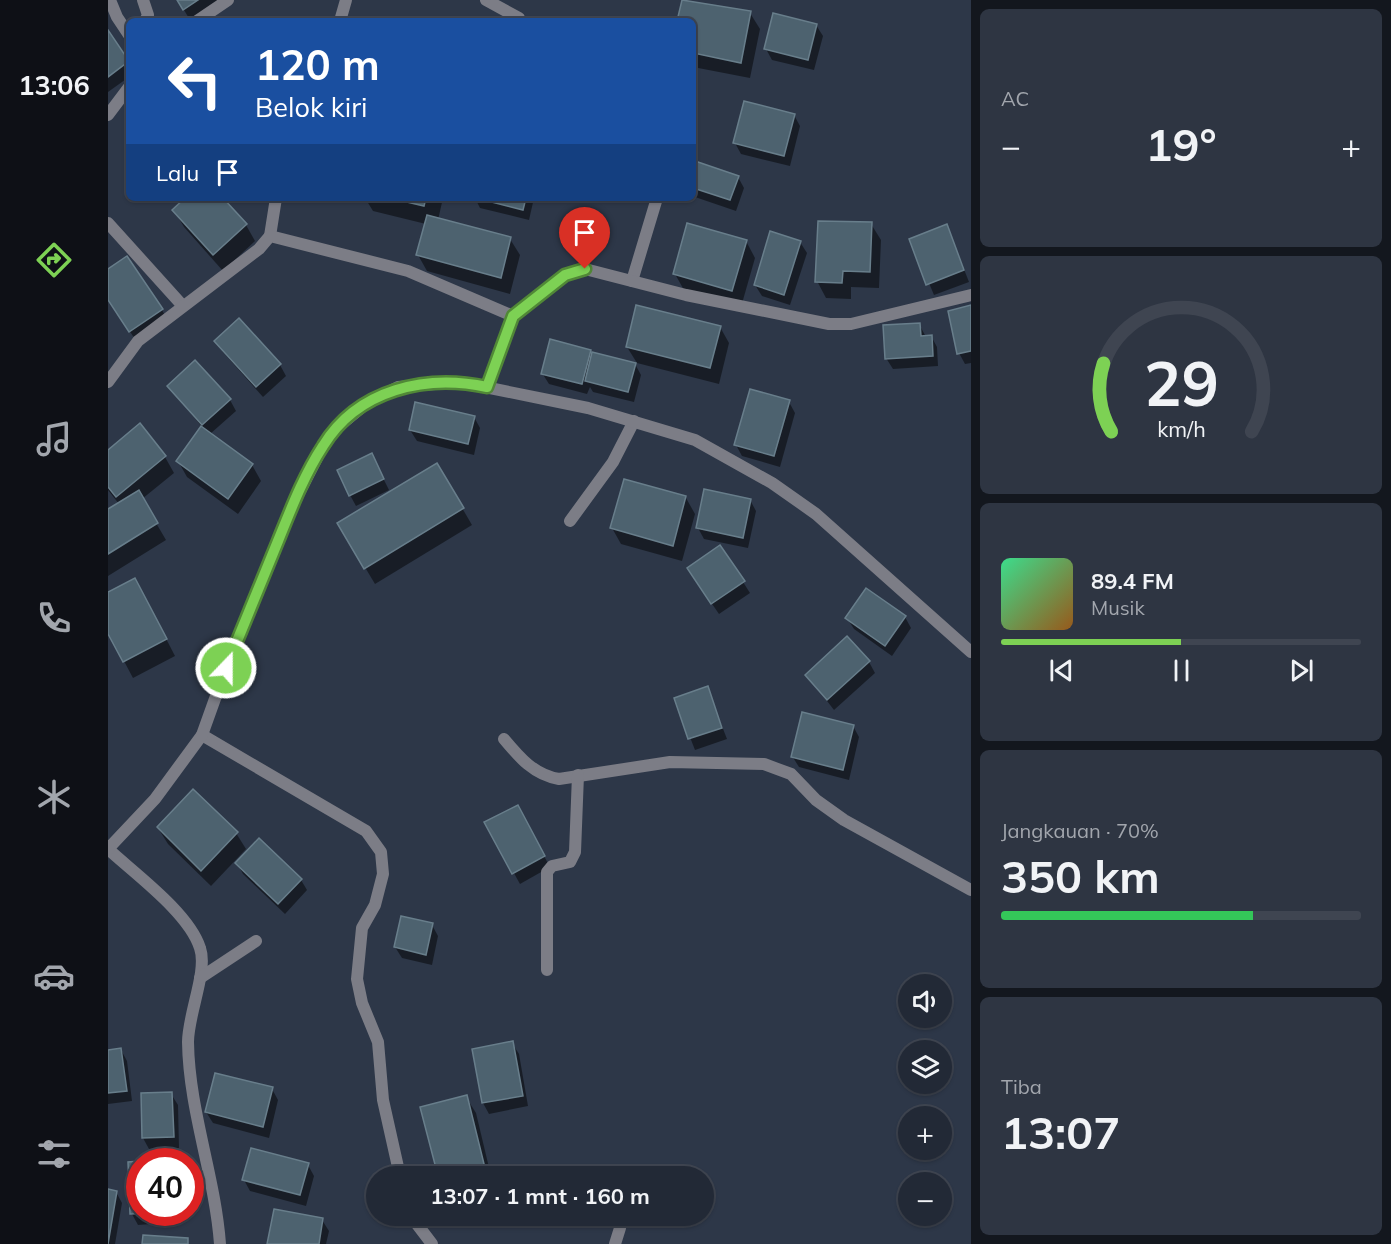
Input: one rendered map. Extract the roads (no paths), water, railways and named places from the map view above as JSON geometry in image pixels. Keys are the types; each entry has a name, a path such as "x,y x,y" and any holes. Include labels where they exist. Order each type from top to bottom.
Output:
{"street":[{"path":"110,0 126,30"},
{"path":"143,0 148,15 146,18"},
{"path":"201,18 228,0"},
{"path":"341,18 346,0"},
{"path":"486,0 519,18"},
{"path":"108,115 126,91"},
{"path":"108,382 138,341 182,305 259,249 270,236 276,201"},
{"path":"632,281 656,201"},
{"path":"108,224 182,305"},
{"path":"270,236 408,271 513,316"},
{"path":"487,387 513,316 565,275 585,269 686,295 829,324 851,324 971,295"},
{"path":"219,1244 218,1223 195,1112 188,1045 189,1023 203,961 193,933 175,912 108,849 155,799 202,735 226,668 293,505 323,446 337,428 367,403 398,387 460,382 634,421 695,440 772,483 816,514 971,652"},
{"path":"570,521 613,462 634,421"},
{"path":"202,735 366,831 381,852 382,882 375,905 362,928 357,979 362,1003 378,1042 383,1100 398,1166"},
{"path":"504,739 526,764 546,777 559,779 670,762 748,763 778,768 791,774 816,800 844,820 971,890"},
{"path":"547,970 547,872 552,866 570,862 574,852 578,775"},
{"path":"200,978 256,940"},
{"path":"418,1226 432,1244"},
{"path":"615,1244 620,1226"}]}
